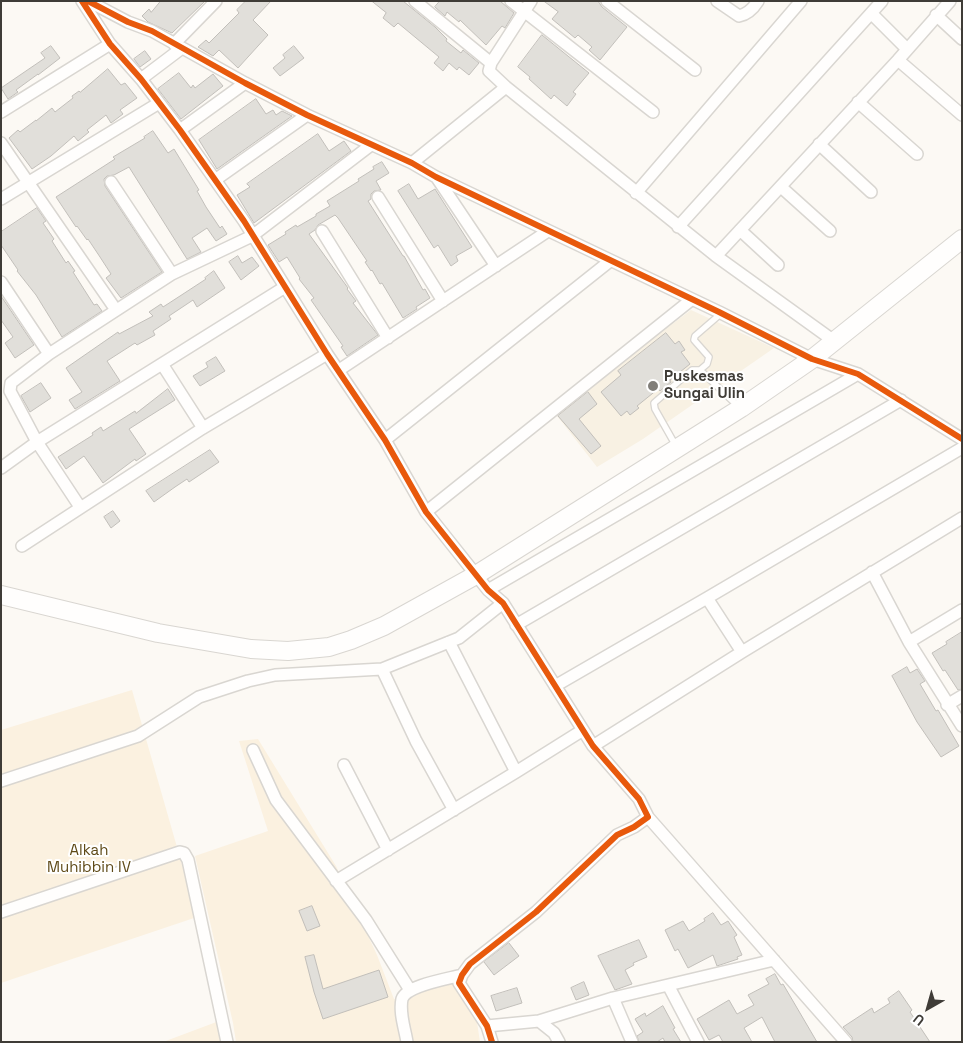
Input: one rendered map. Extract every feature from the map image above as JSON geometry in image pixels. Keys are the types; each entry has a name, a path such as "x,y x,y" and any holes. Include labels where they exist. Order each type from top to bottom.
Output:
{"main road":[{"path":"1,595 158,633 252,649 288,651 329,647 352,640 384,626 476,575 741,408 812,358 962,238"}],"street":[{"path":"82,1 110,44 141,78 244,221 327,354 385,440 426,512 488,590 502,603 593,746 639,800 648,817 846,1042"},
{"path":"88,1 178,46 307,115 412,163 436,177 812,358 858,374 962,439"},
{"path":"141,78 178,46 216,1"},
{"path":"415,1 490,63"},
{"path":"511,1 653,112"},
{"path":"531,1 490,63 489,71 506,87 678,227 834,341"},
{"path":"607,1 694,70"},
{"path":"718,1 739,16 753,9 758,1"},
{"path":"636,193 801,1"},
{"path":"678,227 882,1"},
{"path":"716,256 898,60 950,1"},
{"path":"872,14 907,49"},
{"path":"936,15 962,39"},
{"path":"1,112 110,44"},
{"path":"898,60 962,115"},
{"path":"180,130 245,83"},
{"path":"412,163 506,87"},
{"path":"858,102 917,154"},
{"path":"1,199 159,103"},
{"path":"215,180 307,115"},
{"path":"1,143 116,310"},
{"path":"819,144 871,192"},
{"path":"80,507 37,442 10,391 11,383 49,354 172,274 252,236 371,145"},
{"path":"436,177 496,266"},
{"path":"111,182 172,274"},
{"path":"781,187 830,231"},
{"path":"378,197 443,301"},
{"path":"339,370 548,230"},
{"path":"740,230 778,265"},
{"path":"322,231 388,338"},
{"path":"385,440 610,261"},
{"path":"1,282 49,354"},
{"path":"1,468 37,442 285,287"},
{"path":"426,512 691,300"},
{"path":"22,546 203,428 327,354"},
{"path":"162,364 203,428"},
{"path":"488,590 858,374"},
{"path":"516,625 901,400"},
{"path":"555,686 962,448"},
{"path":"593,746 742,652 962,518"},
{"path":"872,572 910,642 962,726"},
{"path":"707,598 742,652"},
{"path":"1,780 138,736 199,697 248,681 275,674 382,669 459,638 502,603"},
{"path":"910,642 962,610"},
{"path":"449,642 516,772"},
{"path":"382,669 416,741 454,810"},
{"path":"947,704 962,696"},
{"path":"336,881 582,730"},
{"path":"253,750 276,800 366,920 410,990"},
{"path":"344,765 388,850"},
{"path":"492,1042 486,1026 459,983 462,975 470,964 536,912 617,836 648,817"},
{"path":"1,912 180,852 184,853 188,860 227,1042"},
{"path":"486,1026 539,1021 613,998 774,960"},
{"path":"408,1042 401,1010 403,998 410,990 462,975"},
{"path":"668,985 698,1042"},
{"path":"613,998 632,1042"},
{"path":"539,1021 554,1033 559,1042"}],"lane":[{"path":"677,448 655,409 654,403 692,370 700,370 708,364 709,357 694,340 694,336 717,317 719,312"},
{"path":"700,370 741,408"}],"shaded area":[{"name":"Puskesmas Sungai Ulin","path":"691,310 774,348 643,439 597,467 554,412"}],"green space":[{"name":"Alkah Muhibbin IV","path":"132,690 197,917 1,983 1,730"},
{"path":"258,739 336,866 377,955 394,999 457,980 474,1002 480,1042 236,1042 195,856 268,831 239,741"},
{"path":"219,1021 222,1042 163,1042"}],"building":[{"path":"161,1 205,1 172,33 148,22 142,16 149,9 151,12"},
{"path":"246,1 271,1 253,20 268,35 238,68 219,50 213,56 198,47 206,40 209,43 239,13 237,10"},
{"path":"372,1 403,1 435,27 447,39 446,41 461,53 463,50 479,63 469,75 459,67 457,70 449,63 443,71 434,63 439,57 398,23 394,27 383,18 386,13"},
{"path":"440,1 500,1 514,13 505,28 502,26 486,45 460,20 459,22 447,12 445,16 435,7"},
{"path":"544,1 598,1 602,7 627,27 600,60 589,50 592,47 578,35 575,38 552,19 558,12"},
{"path":"542,35 589,73 573,92 576,94 567,106 554,95 551,99 518,67"},
{"path":"51,46 60,58 16,90 18,92 8,99 1,88 45,58 41,53"},
{"path":"294,46 304,58 280,76 273,68 285,58 283,55"},
{"path":"145,51 151,59 140,67 134,59"},
{"path":"108,69 121,85 125,83 137,98 120,110 123,114 111,123 106,115 87,130 89,132 78,141 74,136 51,156 32,169 9,138 18,130 20,132 36,121 52,108 55,112 73,98 72,96 80,92"},
{"path":"179,73 191,88 193,85 195,88 213,74 223,86 181,119 158,89"},
{"path":"256,99 266,114 273,110 276,115 282,111 292,116 217,169 199,140"},
{"path":"153,131 168,153 174,149 199,190 197,191 206,207 220,228 222,226 227,234 216,241 207,228 192,238 201,252 187,259 129,167 114,175 107,176 104,179 105,186 162,272 121,298 106,278 111,274 88,239 76,227 56,197 115,159 113,157 145,138"},
{"path":"318,134 329,151 344,141 351,151 254,223 237,195 250,187 247,184"},
{"path":"382,162 389,173 376,181 381,190 374,191 371,194 371,199 368,201 404,256 423,290 425,289 430,298 403,318 338,218 335,215 318,225 309,234 348,288 356,301 353,303 378,335 347,356 341,347 343,346 311,300 314,298 299,279 287,257 279,262 268,245 286,234 285,232 296,225 297,227 330,206 327,201 359,181 358,179"},
{"path":"409,184 418,199 435,189 472,247 456,256 458,261 451,266 438,245 434,248 398,191"},
{"path":"37,208 46,221 43,223 54,239 52,241 66,263 68,261 75,271 73,272 94,305 97,304 102,311 62,337 36,295 17,271 1,245 1,232"},
{"path":"238,256 242,263 252,257 259,266 241,280 229,262"},
{"path":"214,271 225,288 197,307 193,300 169,316 171,319 153,331 155,335 137,345 135,343 107,361 120,381 75,409 69,400 82,392 66,368 118,332 119,334 153,316 149,312 161,304 163,307 206,279"},
{"path":"1,296 34,345 15,358 5,343 13,337 1,320"},
{"path":"666,333 675,344 679,341 685,350 681,352 690,364 660,391 658,389 637,406 639,408 630,415 627,411 621,416 601,392 621,375 618,371"},
{"path":"216,357 225,371 200,386 193,376 208,367 206,363"},
{"path":"41,383 51,398 30,412 21,396"},
{"path":"168,389 175,400 129,429 146,454 136,461 135,459 103,483 84,456 66,469 58,457 93,435 92,433 101,427 103,431 135,411 136,413"},
{"path":"588,392 597,404 579,419 601,446 591,454 558,416"},
{"path":"210,450 219,462 189,482 187,479 154,502 146,491"},
{"path":"113,511 120,521 111,528 104,517"},
{"path":"962,632 962,689 958,690 932,653"},
{"path":"907,667 910,673 917,669 925,681 920,684 959,746 941,757 917,722 892,676"},
{"path":"312,906 320,926 307,931 299,911"},
{"path":"713,913 721,925 728,921 737,935 734,937 742,955 737,957 738,959 717,966 713,955 688,968 678,949 675,951 665,930 683,921 689,931 705,921 704,919"},
{"path":"639,940 647,957 633,963 634,965 625,970 632,984 615,990 598,956"},
{"path":"509,943 519,956 494,975 484,962"},
{"path":"314,955 323,989 379,970 388,997 323,1019 305,957"},
{"path":"775,974 781,985 783,984 817,1042 775,1042 762,1017 744,1028 752,1042 723,1042 719,1035 709,1040 697,1019 729,1000 737,1014 754,1005 748,995 769,984 766,979"},
{"path":"584,982 589,995 576,1000 571,988"},
{"path":"517,988 522,1003 496,1011 491,996"},
{"path":"899,991 912,1010 910,1012 930,1042 853,1042 852,1037 843,1027 872,1008 874,1013 890,1003 888,999"},
{"path":"663,1006 681,1042 665,1042 663,1038 657,1042 639,1042 637,1036 643,1032 635,1019 645,1013 646,1016"}],"cycle path":[{"path":"82,1 110,44 141,79 180,130 244,221 327,354 385,440 426,512 488,590 503,603 593,746 639,799 648,817 634,827 617,835 536,912 470,964 462,975 459,983 487,1026 492,1042"},
{"path":"88,1 128,22 152,31 307,115 412,163 436,177 719,312 812,359 858,374 962,439"}],"place":[{"name":"Puskesmas Sungai Ulin","path":"653,386"}]}
